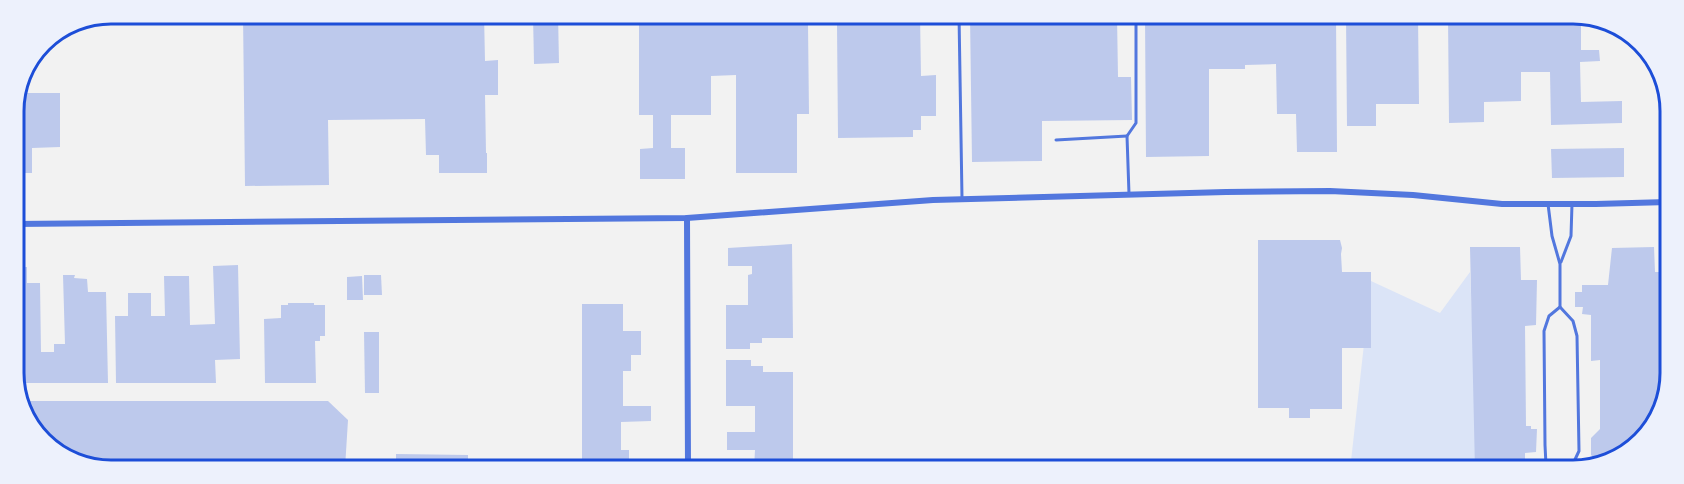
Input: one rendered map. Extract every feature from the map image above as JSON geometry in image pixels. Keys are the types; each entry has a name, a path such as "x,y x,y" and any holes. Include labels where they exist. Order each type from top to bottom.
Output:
{"street":[{"path":"24,224 687,218 933,200 1330,191 1413,195 1502,204 1660,202"},
{"path":"687,218 688,460"}],"lane":[{"path":"959,24 962,199"},
{"path":"1129,194 1127,136 1136,123 1136,24"},
{"path":"1056,140 1127,136"},
{"path":"1548,204 1552,236 1560,264 1560,307 1573,321 1576,336 1579,451 1575,460"},
{"path":"1560,264 1571,236 1572,204"},
{"path":"1546,460 1544,331 1549,316 1560,307"}],"shaded area":[{"path":"1470,272 1479,460 1351,460 1371,281 1440,313"}],"building":[{"path":"243,24 484,24 485,61 498,60 498,95 485,95 487,173 439,173 439,155 426,155 425,119 328,120 329,185 245,186"},
{"path":"533,24 558,24 559,63 534,64"},
{"path":"639,24 920,24 921,76 936,75 936,116 921,116 921,130 913,130 913,137 838,138 837,25 808,25 809,114 797,114 797,173 736,173 736,75 711,76 711,115 671,115 671,148 685,148 685,179 640,179 640,149 653,148 653,115 639,115"},
{"path":"970,24 1117,24 1118,77 1131,77 1132,120 1042,121 1042,161 972,162"},
{"path":"1145,24 1336,24 1337,152 1297,152 1296,114 1277,114 1276,64 1245,65 1245,69 1209,69 1209,156 1146,157"},
{"path":"1346,24 1418,24 1419,104 1376,104 1376,126 1347,126"},
{"path":"1448,24 1581,25 1581,50 1599,50 1600,61 1580,62 1581,102 1622,101 1622,123 1551,125 1550,72 1521,72 1521,101 1484,102 1484,122 1449,123"},
{"path":"26,93 60,93 60,147 32,148 32,173 24,173 24,105"},
{"path":"1624,148 1624,177 1552,178 1551,149"},
{"path":"1258,240 1340,240 1342,272 1371,272 1371,348 1342,348 1342,409 1310,409 1310,418 1289,418 1289,408 1258,408"},
{"path":"792,244 793,338 762,338 762,343 750,343 750,349 726,349 726,305 748,305 748,275 752,274 752,266 728,266 728,248"},
{"path":"1470,247 1520,247 1521,280 1537,280 1536,325 1525,326 1526,426 1537,429 1536,452 1525,453 1525,460 1475,460"},
{"path":"1654,247 1655,272 1660,272 1660,373 1653,406 1638,430 1616,448 1593,457 1591,455 1591,438 1600,429 1600,360 1591,361 1591,315 1582,314 1583,307 1575,307 1575,292 1582,292 1582,285 1608,285 1612,248"},
{"path":"238,265 240,359 215,360 216,383 116,383 115,316 128,316 128,293 151,293 151,316 165,316 164,276 189,276 190,325 215,324 213,266"},
{"path":"24,267 27,267 27,283 40,283 41,352 54,352 54,344 65,344 63,275 75,275 74,278 87,279 88,292 106,292 108,383 25,383"},
{"path":"364,275 381,275 382,295 364,295"},
{"path":"362,276 363,300 347,300 347,277"},
{"path":"288,303 325,305 325,336 320,336 320,341 315,341 316,383 265,383 264,319 281,318 281,305 288,305"},
{"path":"582,304 623,304 623,331 641,331 641,355 631,355 631,371 623,371 623,406 651,406 651,421 621,422 621,450 629,450 629,460 582,460"},
{"path":"364,332 379,332 379,393 365,393"},
{"path":"726,360 751,360 751,366 763,366 763,372 793,372 793,460 754,460 755,450 727,450 727,432 755,432 755,406 726,406"},
{"path":"29,401 328,401 348,420 346,460 111,460 89,457 58,442 42,426"},
{"path":"396,454 468,455 468,460 396,460"}]}
